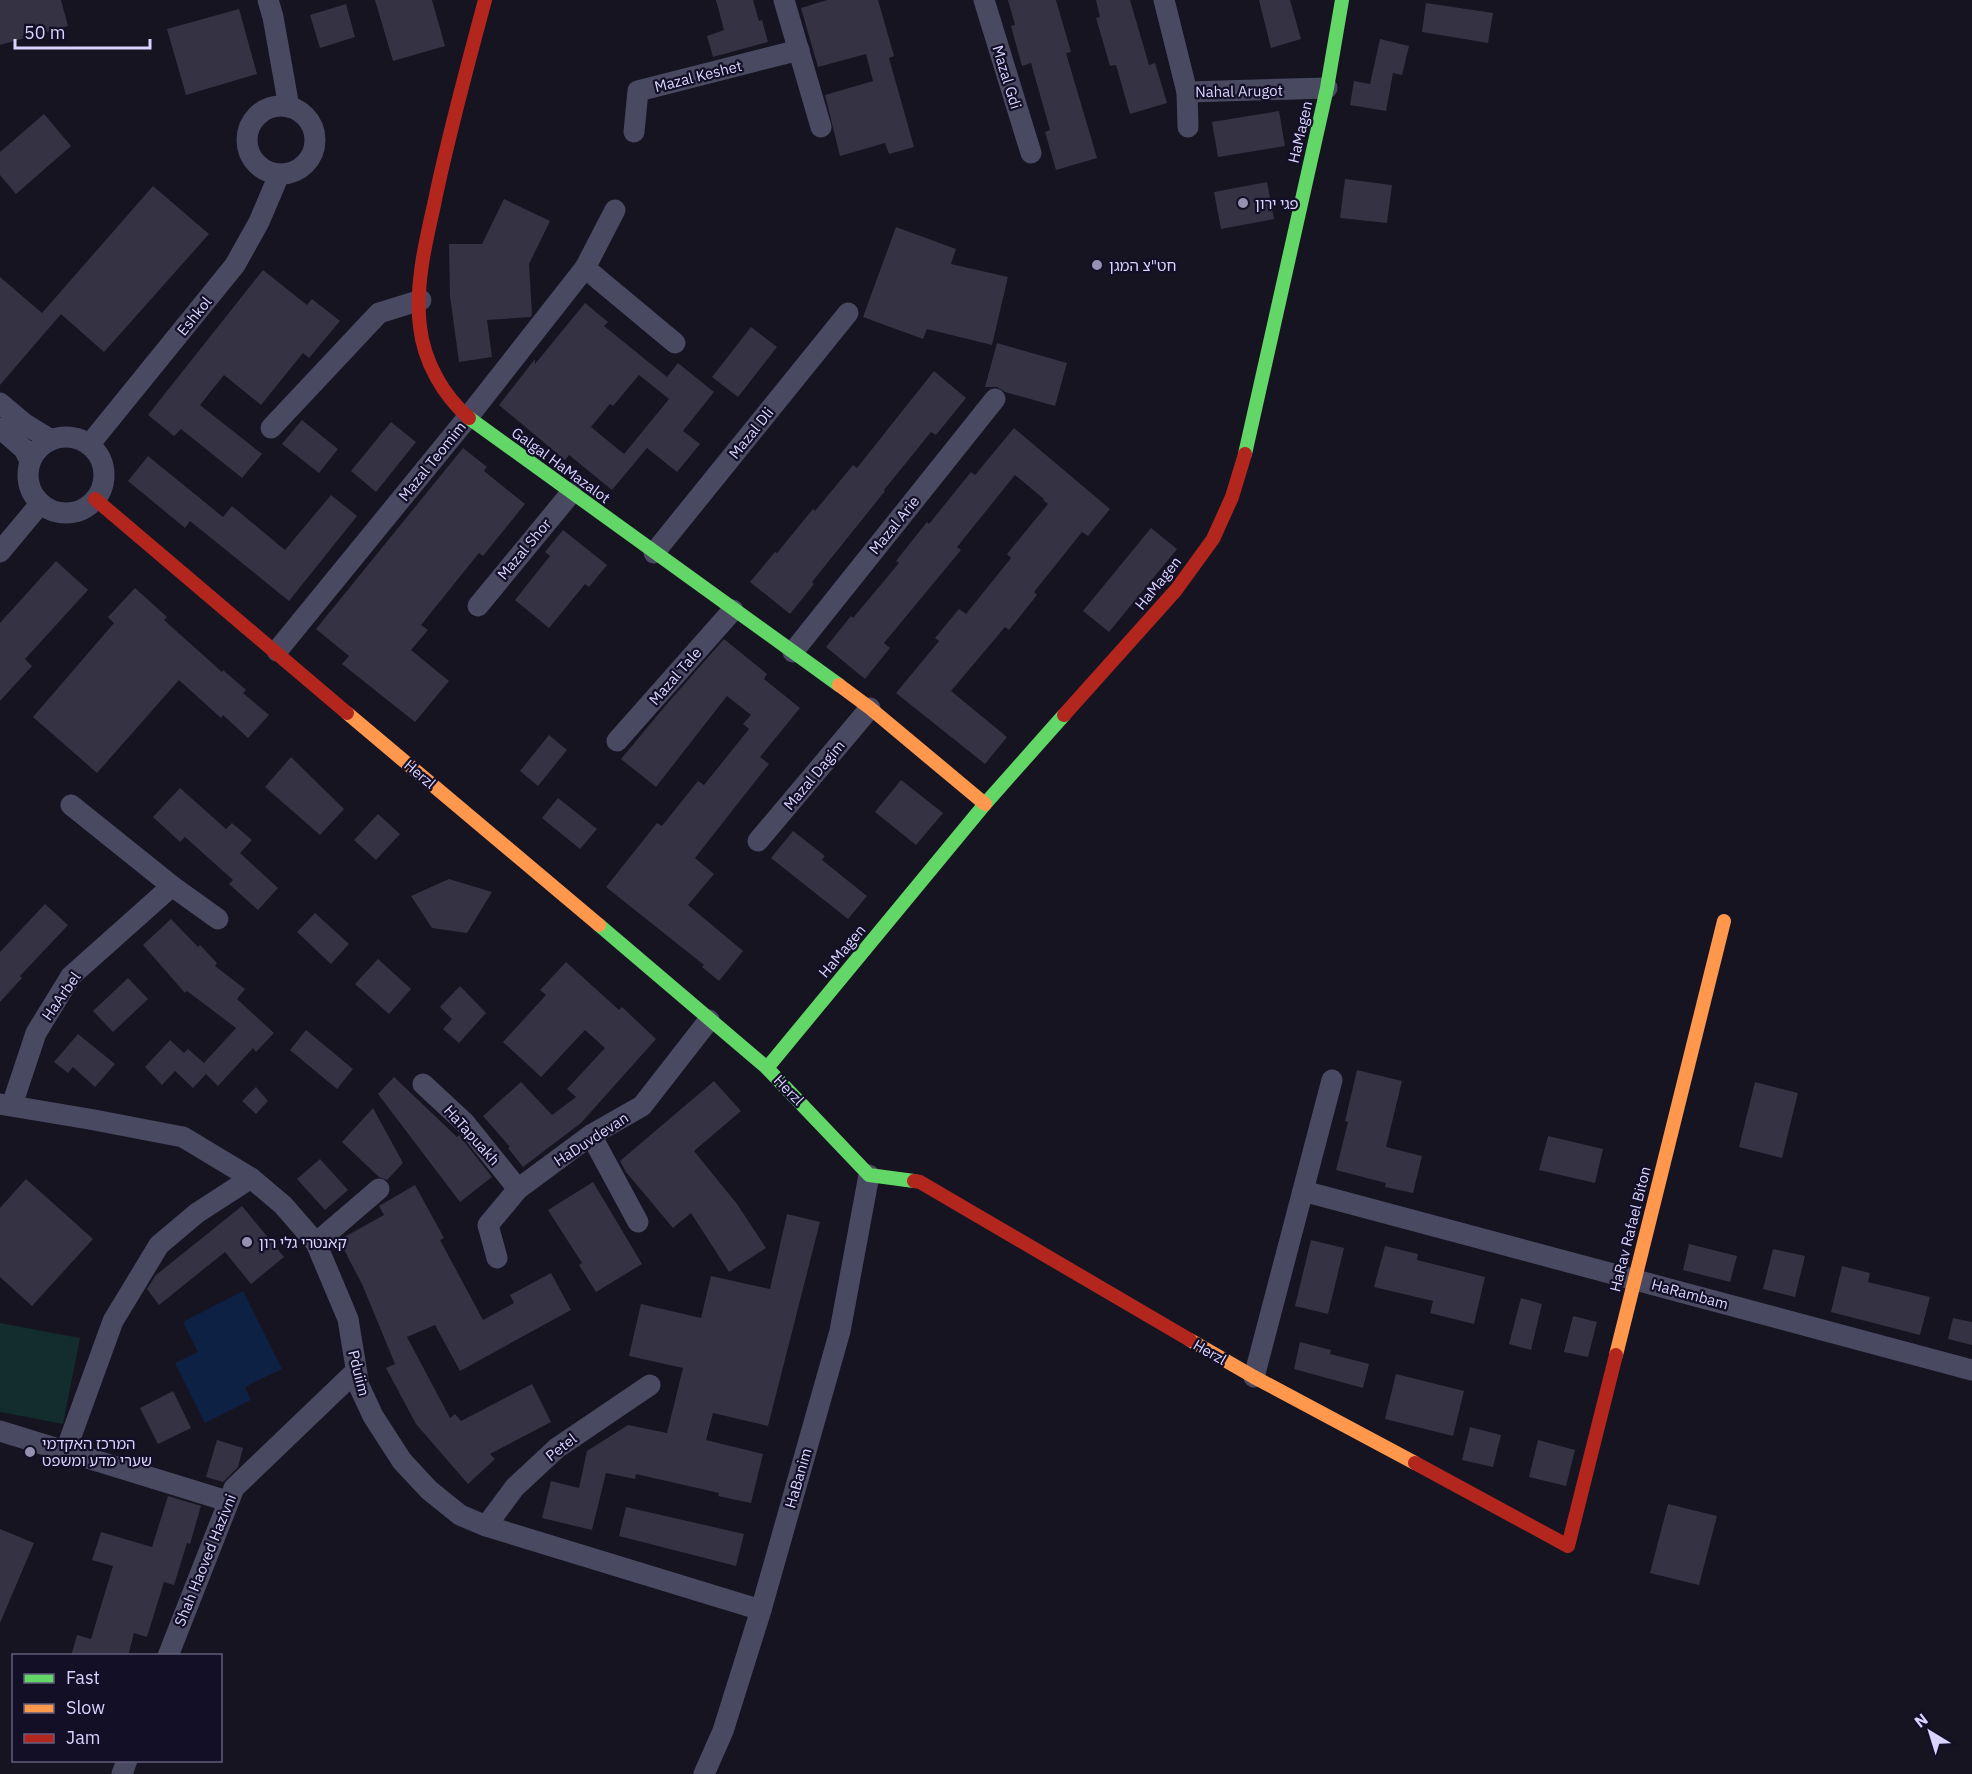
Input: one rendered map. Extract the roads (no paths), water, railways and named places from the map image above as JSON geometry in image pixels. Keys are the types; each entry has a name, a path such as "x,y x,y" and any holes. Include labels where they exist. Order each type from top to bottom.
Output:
{"street":[{"path":"268,0 289,107"},
{"name":"Galgal HaMazalot","path":"485,0 442,162 421,268 420,327 429,360 440,385 452,403 468,417 870,708 985,804"},
{"path":"784,0 821,127"},
{"name":"Mazal Gdi","path":"984,0 1031,153"},
{"name":"Nahal Arugot","path":"1164,0 1187,92 1188,127"},
{"name":"HaMagen","path":"767,1068 985,804 1176,590 1213,539 1232,497 1250,437 1327,88 1342,0"},
{"name":"Mazal Keshet","path":"634,132 638,91 799,50"},
{"name":"Nahal Arugot","path":"1187,92 1327,88"},
{"path":"278,106 289,107 304,114 315,135 312,157 303,167 292,173 279,175 262,170 252,161 247,150 246,138 249,127 257,115 278,106"},
{"name":"Eshkol","path":"89,444 235,264 259,222 279,175"},
{"name":"Mazal Teomim","path":"277,651 468,417 585,268 615,210"},
{"path":"585,268 675,343"},
{"path":"271,428 379,313 421,300"},
{"name":"Mazal Dli","path":"654,553 848,313"},
{"name":"Mazal Arie","path":"793,652 995,399"},
{"path":"0,403 25,424 51,440"},
{"path":"0,428 24,449 30,461"},
{"path":"64,437 77,438 89,444 101,461 104,474 102,488 95,499 77,512 64,514 51,511 40,504 29,487 27,474 30,461 38,450 51,440 64,437"},
{"name":"Mazal Shor","path":"478,606 571,493"},
{"name":"Herzl","path":"95,499 767,1068 869,1175 920,1182 1254,1377 1568,1546"},
{"path":"0,552 40,504"},
{"name":"Mazal Tale","path":"617,741 733,610"},
{"name":"Mazal Dagim","path":"758,841 870,708"},
{"path":"71,805 172,886 218,919"},
{"name":"HaArbel","path":"6,1105 36,1033 71,976 172,886"},
{"name":"HaRav Rafael Biton","path":"1568,1546 1724,921"},
{"name":"HaDuvdevan","path":"497,1258 488,1225 518,1189 591,1135 642,1106 710,1020"},
{"path":"1254,1377 1332,1080"},
{"name":"HaTapuakh","path":"423,1084 465,1123 518,1189"},
{"name":"Pduiim","path":"6,1105 183,1137 250,1178 283,1205 316,1244 348,1319 359,1386 373,1416 402,1461 429,1490 460,1515 486,1526 761,1610"},
{"path":"591,1135 638,1222"},
{"name":"HaBanim","path":"704,1774 723,1731 761,1610 840,1331 869,1175"},
{"path":"66,1450 113,1321 159,1245 197,1213 250,1178"},
{"path":"316,1244 379,1189"},
{"name":"HaRambam","path":"1303,1191 1972,1370"},
{"name":"Shah Haoved Hazivni","path":"169,1654 234,1488 356,1371"},
{"name":"Petel","path":"486,1526 515,1487 557,1448 650,1385"},
{"path":"0,1431 227,1501"}],"water":[{"path":"243,1291 282,1369 245,1387 251,1400 205,1423 175,1363 198,1352 183,1322"}],"place":[{"name":"פגי ירון","path":"1243,203"},
{"name":"חט\"צ המגן","path":"1097,265"},
{"name":"קאנטרי גלי רון","path":"247,1242"},
{"name":"המרכז האקדמי שערי מדע ומשפט","path":"30,1452"}]}
